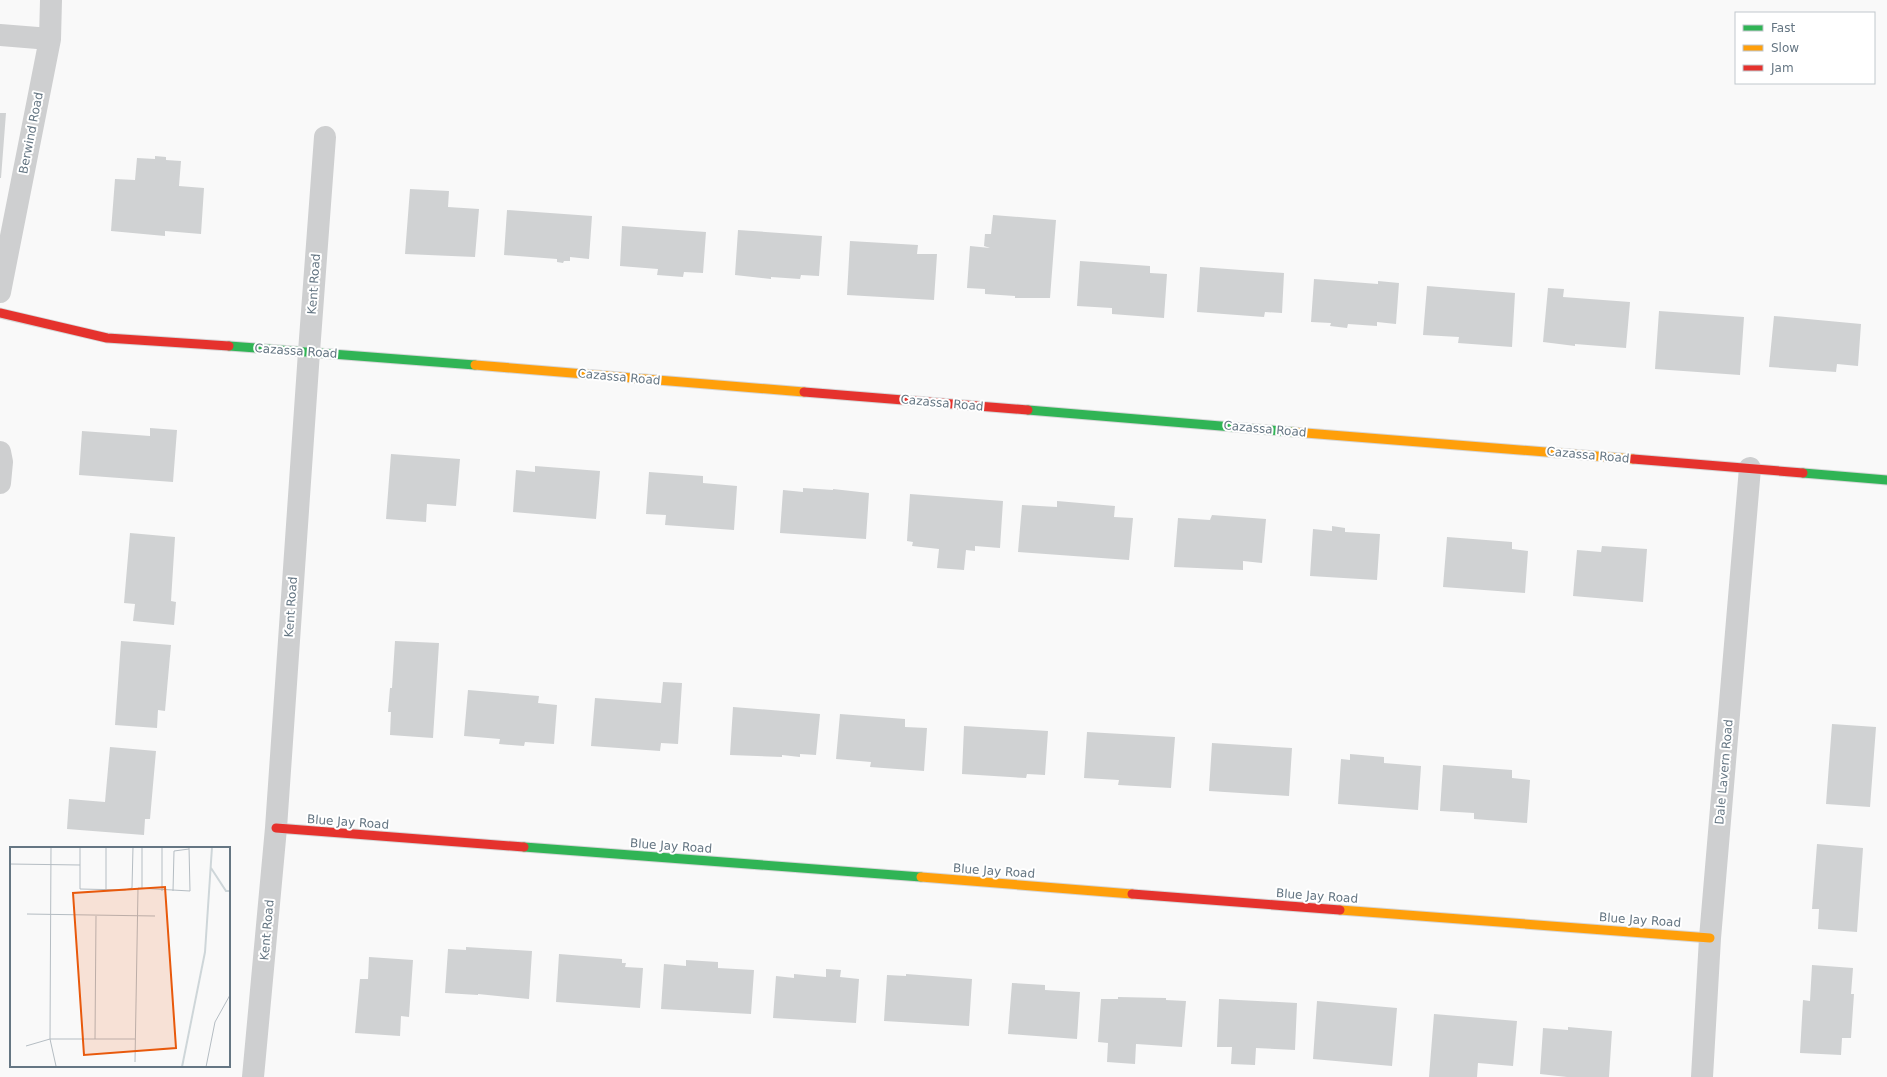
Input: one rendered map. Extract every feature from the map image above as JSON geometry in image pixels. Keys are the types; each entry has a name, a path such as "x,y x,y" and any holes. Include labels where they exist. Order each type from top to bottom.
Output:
{"street":[{"name":"Berwind Road","path":"3,264 50,39 51,0"},
{"path":"0,35 50,39"},
{"name":"Kent Road","path":"253,1077 276,828 309,352 326,137"},
{"path":"0,292 3,264"},
{"name":"Cazassa Road","path":"0,313 107,338 309,352 1887,480"},
{"path":"0,452 2,462 0,483"},
{"name":"Dale Lavern Road","path":"1702,1077 1710,938 1750,468"},
{"name":"Blue Jay Road","path":"276,828 1710,938"}],"building":[{"path":"0,113 6,113 1,178 0,178"},
{"path":"155,156 166,157 166,160 181,161 179,186 204,188 201,234 165,231 165,236 111,231 115,179 135,180 137,158 155,159"},
{"path":"410,189 449,191 448,207 479,209 475,257 405,254"},
{"path":"507,210 592,216 589,259 570,257 570,261 564,261 563,263 557,262 557,259 504,255"},
{"path":"993,215 1056,220 1050,298 1015,298 1015,296 985,294 985,289 967,288 970,246 990,248 984,246 985,234 991,234"},
{"path":"622,226 706,232 703,273 684,272 683,277 657,275 658,269 620,266"},
{"path":"738,230 822,236 819,276 801,275 800,279 771,277 771,279 735,275"},
{"path":"850,241 918,245 917,254 937,254 934,300 847,295"},
{"path":"1080,261 1150,266 1150,273 1167,274 1164,318 1112,314 1112,308 1077,306"},
{"path":"1200,267 1284,273 1282,313 1265,312 1264,317 1197,312"},
{"path":"1314,279 1378,284 1378,281 1399,283 1396,324 1377,322 1377,326 1348,324 1347,328 1330,326 1331,323 1311,322"},
{"path":"1427,286 1515,293 1512,347 1458,343 1459,337 1423,335"},
{"path":"1548,288 1564,289 1563,297 1630,302 1626,348 1575,344 1575,346 1543,342"},
{"path":"1659,311 1744,317 1740,375 1655,369"},
{"path":"1774,316 1861,324 1858,366 1837,364 1836,372 1769,367"},
{"path":"150,428 177,430 173,482 79,475 82,431 150,436"},
{"path":"391,454 460,459 456,506 427,504 426,522 386,519"},
{"path":"535,466 600,471 596,519 513,512 516,470 535,472"},
{"path":"649,472 703,476 703,483 737,486 734,530 665,525 666,515 646,514"},
{"path":"803,488 833,489 869,493 866,539 780,533 783,490 803,492"},
{"path":"910,494 1003,501 1000,548 975,546 975,551 966,550 964,570 937,568 939,549 912,546 913,542 907,541"},
{"path":"1057,501 1115,506 1114,517 1133,518 1129,560 1018,552 1022,505 1057,507"},
{"path":"1212,515 1266,519 1262,563 1243,561 1243,570 1174,567 1178,518 1210,520"},
{"path":"1332,526 1345,528 1345,532 1380,534 1377,580 1310,576 1313,529 1332,531"},
{"path":"130,533 175,537 171,601 176,602 174,625 133,621 135,604 124,603"},
{"path":"1447,537 1512,542 1512,549 1528,551 1525,593 1443,587"},
{"path":"1602,546 1647,549 1643,602 1573,596 1577,550 1601,552"},
{"path":"121,641 171,645 165,711 158,710 157,728 115,725"},
{"path":"395,641 439,643 433,738 390,735 391,712 388,712 390,688 392,688"},
{"path":"663,682 682,683 678,744 661,743 660,751 591,746 595,698 661,703"},
{"path":"468,690 539,696 538,703 557,705 554,744 525,742 524,746 499,744 500,739 464,736"},
{"path":"733,707 820,714 816,755 800,754 800,757 782,755 782,757 730,755"},
{"path":"840,714 905,719 905,727 927,728 924,771 870,767 871,762 836,759"},
{"path":"1832,724 1876,727 1870,807 1826,804"},
{"path":"964,726 1048,731 1045,775 1027,774 1026,778 962,774"},
{"path":"1087,732 1175,737 1171,788 1118,785 1119,780 1084,778"},
{"path":"1212,743 1292,748 1289,796 1209,791"},
{"path":"110,747 156,751 150,819 145,819 144,835 67,829 69,799 105,802"},
{"path":"1350,754 1384,757 1384,763 1421,766 1418,810 1338,804 1341,759 1350,760"},
{"path":"1443,765 1512,770 1512,778 1530,780 1527,823 1474,819 1474,813 1440,811"},
{"path":"1817,844 1863,848 1857,932 1818,929 1819,909 1812,909"},
{"path":"466,947 532,951 529,999 478,994 445,993 448,949 466,950"},
{"path":"559,954 622,959 622,963 626,963 625,967 643,968 640,1008 556,1002"},
{"path":"369,957 413,960 409,1017 401,1016 400,1036 355,1033 360,979 368,979"},
{"path":"686,960 718,962 718,968 754,970 751,1014 661,1009 664,964 686,966"},
{"path":"1812,965 1853,968 1851,994 1854,994 1851,1038 1842,1038 1841,1055 1800,1053 1803,1000 1810,1001"},
{"path":"826,969 841,970 840,977 859,979 856,1023 773,1018 776,976 794,978 794,974 826,977"},
{"path":"906,974 972,979 969,1026 884,1021 887,975 906,976"},
{"path":"1012,983 1045,985 1045,990 1080,992 1077,1039 1008,1034"},
{"path":"1118,997 1166,998 1166,1000 1186,1001 1182,1047 1136,1044 1135,1064 1107,1062 1108,1043 1098,1042 1101,999 1118,999"},
{"path":"1219,999 1297,1003 1295,1050 1256,1048 1255,1065 1231,1064 1232,1047 1217,1047"},
{"path":"1317,1001 1397,1008 1392,1066 1313,1059"},
{"path":"1434,1014 1517,1021 1513,1066 1478,1063 1477,1077 1429,1077"},
{"path":"1568,1027 1612,1031 1609,1077 1567,1077 1540,1074 1543,1028 1568,1030"}],"traffic: fast":[{"path":"229,346 475,365"},
{"path":"1028,410 1293,432"},
{"path":"1803,473 1887,480"},
{"path":"524,847 921,877"}],"traffic: slow":[{"path":"475,365 804,392"},
{"path":"1293,432 1633,459"},
{"path":"921,877 1132,894"},
{"path":"1340,910 1710,938"}],"traffic: jam":[{"path":"0,313 107,338 229,346"},
{"path":"804,392 1028,410"},
{"path":"1633,459 1803,473"},
{"path":"276,828 524,847"},
{"path":"1132,894 1340,910"}]}
